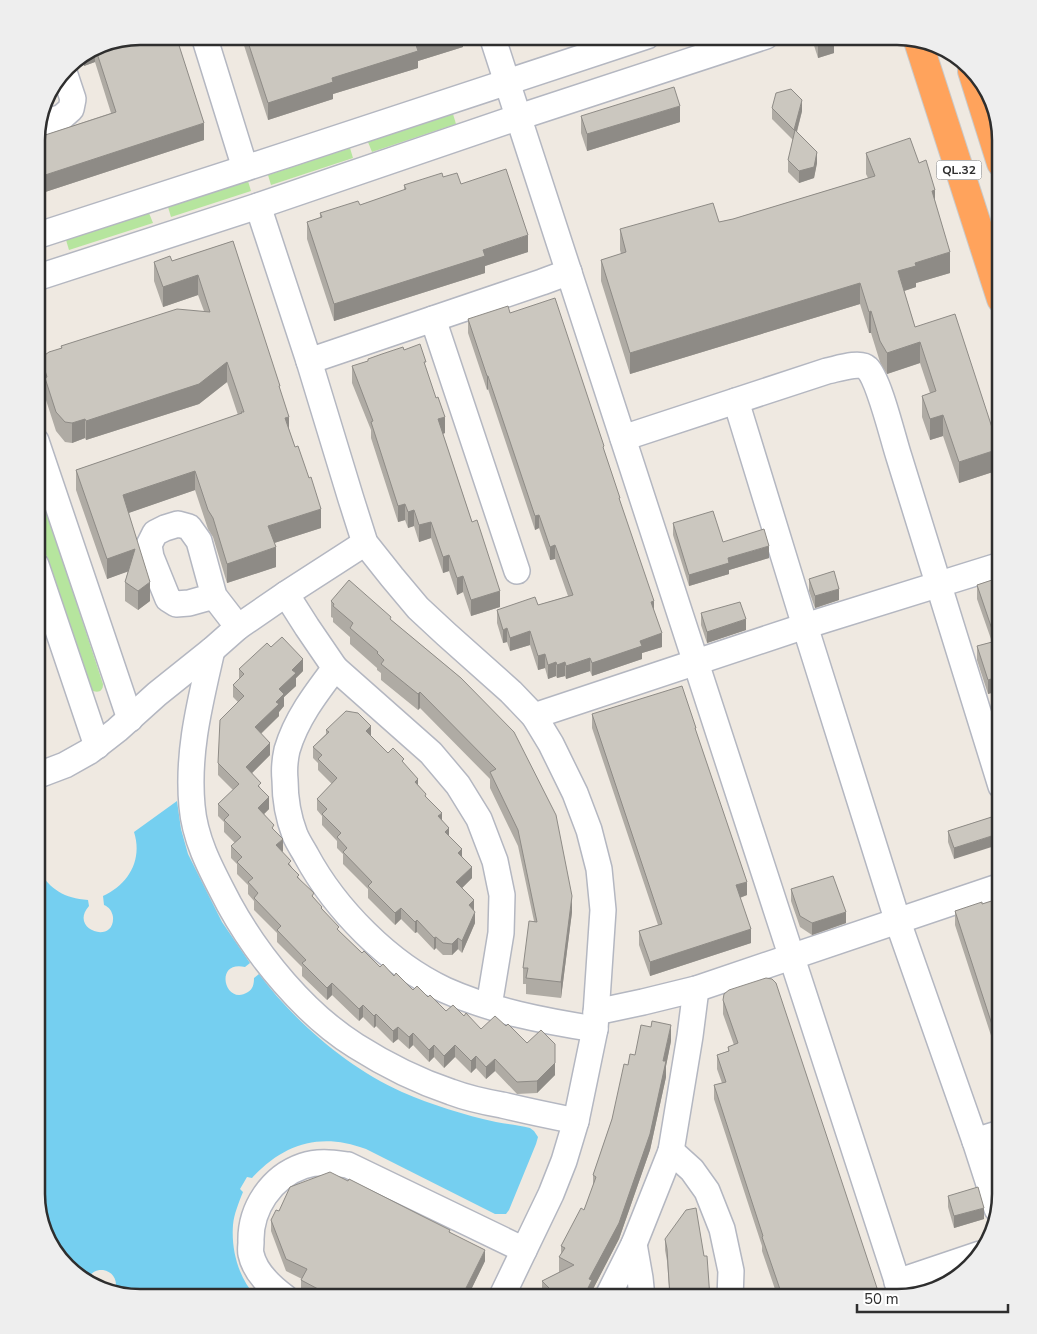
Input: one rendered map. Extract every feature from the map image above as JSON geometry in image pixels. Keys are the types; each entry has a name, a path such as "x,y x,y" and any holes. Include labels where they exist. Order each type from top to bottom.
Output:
{"highway":[{"name":"QL.32","path":"920,48 992,271"},
{"name":"QL.32","path":"978,92 991,133"}],"street":[{"path":"207,45 245,168"},
{"path":"495,45 900,1289"},
{"path":"45,233 620,45"},
{"path":"45,275 739,45"},
{"path":"47,122 62,117 71,109 73,98 67,80"},
{"path":"258,206 309,361 350,499 366,543 418,608 511,692 534,716 575,793 589,830 599,869 603,910 595,1020 576,1121 564,1161 551,1194 504,1289"},
{"path":"309,361 569,272"},
{"path":"433,319 517,571"},
{"path":"623,438 827,371 860,365 867,368 873,377 887,415 992,757"},
{"path":"736,401 898,922 992,1194"},
{"path":"45,468 130,719"},
{"path":"45,773 65,765 97,746 238,627 366,543"},
{"path":"534,716 805,626 992,569"},
{"path":"45,592 97,746"},
{"path":"286,594 334,668 431,753 458,785 479,819 495,861 502,895 501,933 489,1006"},
{"path":"214,596 238,627"},
{"path":"212,650 196,718 190,781 192,809 200,845 211,869 252,942 272,970 321,1020 354,1046 390,1066 452,1093 576,1121"},
{"path":"334,668 297,724 287,751 284,771 285,800 295,835 313,868 338,904 392,957 445,990 489,1006 552,1022 595,1020 643,1002 696,989 992,889"},
{"path":"612,1289 634,1244 671,1151 696,989"},
{"path":"975,1141 992,1135"},
{"path":"671,1151 692,1170 707,1191 722,1229 731,1271 730,1289"},
{"path":"273,1289 259,1273 251,1254 251,1232 255,1213 275,1182 288,1172 304,1165 323,1162 348,1165 524,1250"},
{"path":"634,1244 641,1289"},
{"path":"901,1289 964,1261"}],"green space":[{"path":"453,114 456,124 372,152 368,142"},
{"path":"350,148 353,158 271,185 268,175"},
{"path":"248,181 251,191 171,217 168,207"},
{"path":"149,213 153,223 69,250 66,240"},
{"path":"45,507 103,684 99,692 93,691 90,688 45,551"}],"water":[{"path":"177,801 181,829 188,854 222,922 250,963 245,967 235,967 229,970 226,982 233,993 240,995 248,992 253,986 254,978 259,974 289,1009 323,1042 382,1082 413,1097 448,1109 496,1122 530,1128 534,1131 538,1137 536,1144 506,1214 495,1214 366,1149 334,1141 319,1141 290,1149 277,1156 252,1178 247,1177 240,1189 243,1192 234,1221 233,1245 241,1273 250,1289 140,1289 116,1286 114,1277 110,1273 105,1270 99,1270 90,1275 69,1257 61,1247 50,1225 45,1200 45,879 53,888 65,895 88,900 89,906 84,915 84,922 94,931 101,932 107,930 112,926 113,917 110,909 104,905 103,896 120,885 135,862 136,842 134,832"}],"building":[{"path":"134,45 179,45 204,123 45,175 45,135 116,112 98,55 115,48"},
{"path":"249,45 416,45 418,51 332,78 333,82 268,103"},
{"path":"674,87 680,106 587,134 581,116"},
{"path":"791,89 802,100 794,130 772,108 776,93"},
{"path":"795,130 817,152 814,167 799,171 788,160"},
{"path":"910,138 919,163 926,160 935,190 932,191 950,252 915,263 916,266 898,271 915,327 955,314 992,428 992,451 959,462 943,415 930,419 922,396 936,391 920,342 887,353 880,341 860,283 630,353 601,260 626,252 620,229 713,203 719,222 875,176 866,153"},
{"path":"506,169 528,235 483,250 485,256 334,304 307,222 322,217 320,213 358,201 360,205 406,189 404,185 442,173 443,177 457,173 461,184"},
{"path":"233,241 280,386 289,417 285,418 295,447 298,446 309,478 311,477 321,509 268,526 276,547 227,564 213,518 208,510 195,471 123,495 150,582 138,591 125,582 135,549 107,559 76,470 244,412 227,362 199,384 86,421 85,419 72,423 65,422 56,412 45,378 47,377 45,355 62,348 61,346 177,309 210,312 198,275 163,287 154,262 170,256 172,261"},
{"path":"555,298 654,601 651,602 662,633 640,641 642,646 592,663 590,658 566,666 565,662 557,665 556,662 548,665 545,654 538,656 530,631 510,638 507,628 503,630 497,610 535,597 538,605 573,595 555,545 550,547 539,515 535,516 468,319 508,306 510,313"},
{"path":"420,344 436,398 438,397 445,417 438,419 472,522 477,520 500,591 471,600 463,576 457,578 449,555 443,557 431,522 419,525 414,510 408,512 405,504 398,506 371,422 373,421 352,366 403,347 404,350"},
{"path":"713,511 723,542 764,529 769,546 728,558 729,563 689,575 673,523"},
{"path":"834,571 839,589 815,596 809,579"},
{"path":"349,580 391,617 390,619 461,678 514,732 556,815 572,896 561,982 526,978 528,968 523,968 529,921 537,922 518,830 490,772 496,769 420,692 418,694 381,664 384,660 378,652 350,628 353,623 333,606 334,604 331,601"},
{"path":"992,580 992,629 977,585"},
{"path":"740,602 746,619 707,632 701,613"},
{"path":"282,637 303,659 292,670 296,673 279,689 284,694 276,702 279,704 255,727 270,743 246,767 261,783 258,786 269,797 258,808 274,825 272,828 283,839 276,845 291,861 288,864 299,875 297,877 314,893 312,896 339,927 337,929 380,967 383,964 394,976 396,973 413,990 417,986 428,997 430,995 446,1011 453,1005 464,1016 466,1013 481,1029 495,1016 506,1026 508,1024 527,1043 541,1030 555,1044 555,1063 537,1081 517,1082 495,1059 486,1067 476,1056 471,1061 455,1045 444,1056 434,1045 429,1050 413,1033 409,1037 398,1027 393,1031 376,1014 374,1016 363,1005 359,1009 332,983 327,988 302,963 306,960 277,930 281,926 254,898 258,893 248,882 253,878 237,862 242,857 231,846 241,837 224,820 229,815 218,804 239,784 218,763 220,720 244,696 233,685 244,674 239,669 267,643 271,647"},
{"path":"992,642 992,679 988,680 977,646"},
{"path":"682,686 747,882 736,885 751,929 650,962 639,931 662,924 592,714"},
{"path":"346,711 358,713 371,726 366,731 388,753 393,748 404,759 402,761 418,779 415,782 426,794 425,796 442,813 438,816 449,828 445,832 462,849 458,853 472,867 456,882 474,900 469,905 475,912 462,941 458,938 452,944 443,943 436,937 434,938 417,920 415,922 401,908 395,913 368,886 372,882 343,852 347,848 337,837 341,833 322,814 327,809 317,799 337,778 318,759 322,755 313,747 329,732 326,730"},
{"path":"992,817 992,836 954,848 948,831"},
{"path":"833,876 846,912 812,923 800,916 791,889"},
{"path":"992,901 992,1025 955,911 982,902 982,904"},
{"path":"766,978 772,979 776,983 877,1288 780,1289 714,1085 726,1082 717,1055 729,1051 728,1047 738,1043 723,1000 724,994 729,990"},
{"path":"652,1021 671,1025 663,1061 666,1061 650,1134 619,1223 589,1279 592,1280 588,1289 550,1289 542,1281 574,1265 559,1257 565,1248 561,1246 581,1208 584,1210 596,1177 593,1175 612,1119 624,1064 628,1065 630,1054 635,1055 641,1025 651,1027"},
{"path":"330,1172 348,1181 349,1179 450,1230 449,1232 485,1250 466,1289 318,1289 301,1280 307,1269 286,1259 271,1220 276,1210 279,1211 290,1187"},
{"path":"978,1187 984,1208 954,1216 948,1196"},
{"path":"696,1208 704,1256 707,1256 709,1289 669,1289 665,1239 686,1210"}]}
